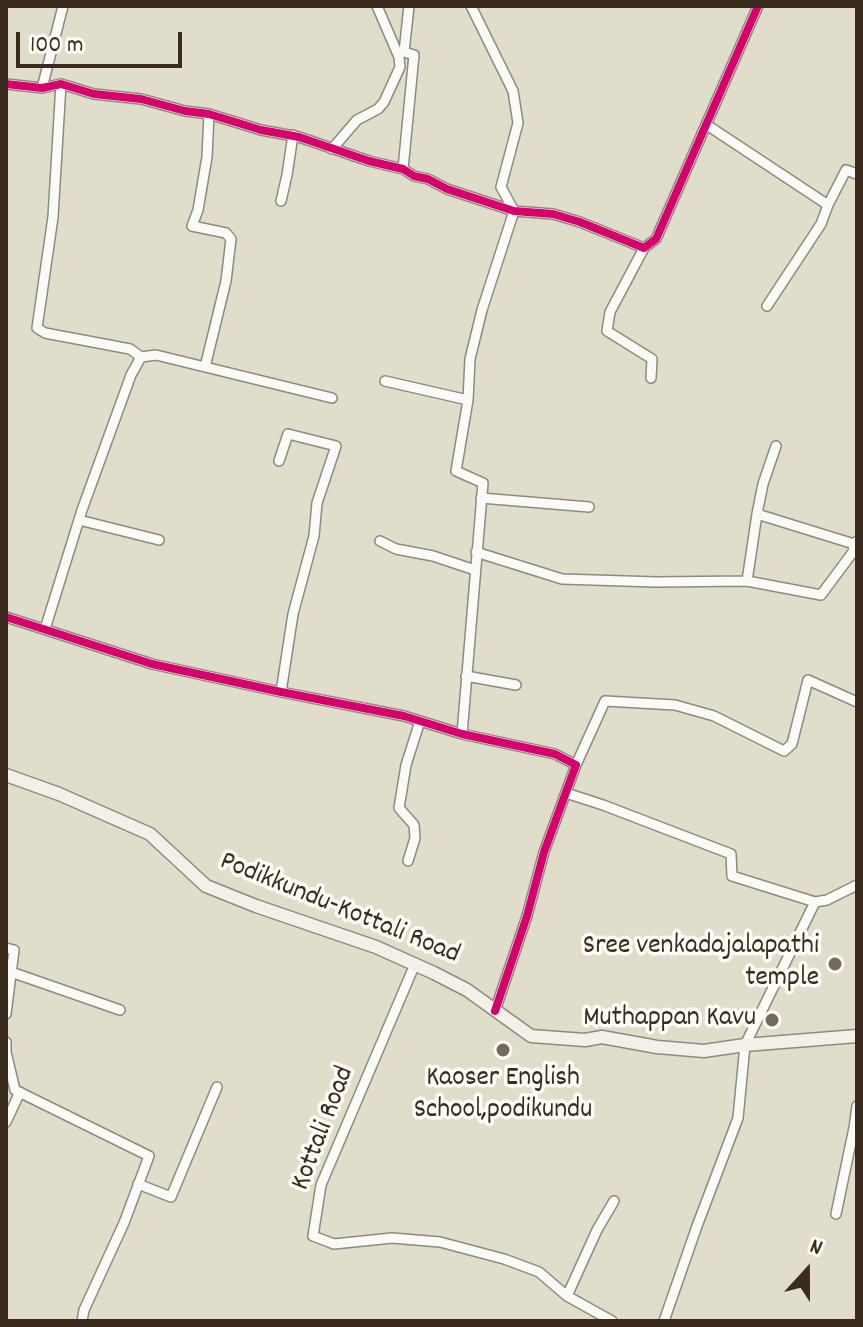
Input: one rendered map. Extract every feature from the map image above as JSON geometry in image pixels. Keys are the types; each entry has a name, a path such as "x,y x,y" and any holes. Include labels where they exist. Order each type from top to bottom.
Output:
{"main road":[{"name":"Podikkundu-Kottali Road","path":"6,775 59,794 150,834 206,886 415,964 467,990 531,1036 585,1040 602,1037 657,1047 704,1051 857,1036"}],"street":[{"path":"42,88 63,6"},
{"path":"332,149 357,120 378,109 384,102 400,67 399,57 377,6"},
{"path":"403,169 414,55 404,52 409,6"},
{"path":"462,734 483,483 456,471 468,400 470,359 482,310 514,211 501,187 518,123 513,91 471,6"},
{"path":"651,378 652,359 607,331 610,312 644,248 656,239 758,6"},
{"path":"6,84 42,88 61,84 94,94 141,99 209,114 261,130 293,135 403,169 447,189 514,211 566,218 644,248"},
{"path":"61,84 53,217 37,328 45,333 130,349 141,357 156,355 332,398"},
{"path":"205,367 226,281 231,239 226,233 192,226 198,210 207,157 209,114"},
{"path":"707,125 828,205"},
{"path":"281,201 293,135"},
{"path":"767,306 821,224 846,170 857,174"},
{"path":"45,629 79,520 131,375 141,357"},
{"path":"385,381 468,400"},
{"path":"279,461 288,434 336,446 317,503 314,536 293,614 281,692"},
{"path":"747,581 763,484 776,446"},
{"path":"481,498 589,507"},
{"path":"476,552 562,579 747,581 821,595 853,552 856,542 757,514"},
{"path":"79,520 159,540"},
{"path":"380,541 396,549 433,556 475,570"},
{"path":"6,617 152,664 404,716 462,734 555,754 576,765"},
{"path":"466,676 516,685"},
{"path":"495,1011 527,916 544,852 576,765 605,701 675,705 714,716 784,751 792,744 808,680 857,702"},
{"path":"408,861 415,838 414,825 399,808 406,765 420,721"},
{"path":"566,793 731,854 732,876 815,902 827,900 857,885"},
{"path":"664,1321 738,1118 745,1045 815,902"},
{"path":"6,948 14,950 6,1014"},
{"name":"Kottali Road","path":"415,964 321,1185 313,1236 334,1244 392,1238 440,1242 504,1259 539,1272 567,1296 612,1321"},
{"path":"11,972 120,1010"},
{"path":"6,1042 15,1090 149,1156 82,1321"},
{"path":"138,1184 171,1197 217,1087"},
{"path":"6,1122 20,1092"},
{"path":"836,1214 857,1106"},
{"path":"567,1296 614,1201"}],"cycle path":[{"path":"6,84 42,88 61,84 94,94 141,99 209,114 261,130 299,137 403,169 447,189 514,211 553,214 580,222 644,248 656,239 758,6"},
{"path":"6,617 152,664 404,716 462,734 555,754 576,765 544,852 527,916 495,1011"}],"place":[{"name":"Sree venkadajalapathi temple","path":"835,964"},
{"name":"Muthappan Kavu","path":"772,1020"},
{"name":"Kaoser English School,podikundu","path":"503,1050"}]}
